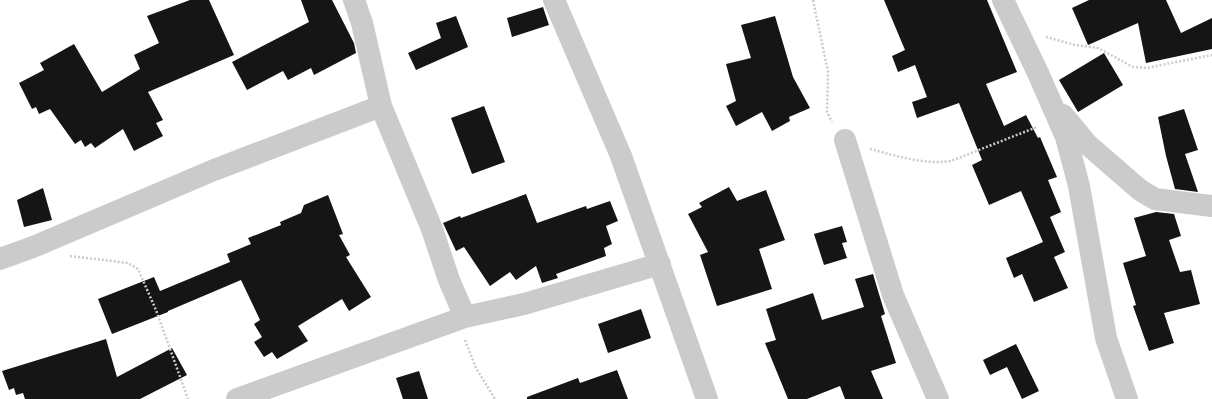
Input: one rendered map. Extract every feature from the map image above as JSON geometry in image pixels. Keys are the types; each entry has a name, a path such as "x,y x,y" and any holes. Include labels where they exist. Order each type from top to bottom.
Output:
{"street":[{"path":"354,0 362,24 381,106 432,229 460,318"},
{"path":"554,0 621,156 707,399"},
{"path":"1003,0 1049,97 1066,137 1079,186 1106,338 1127,399"},
{"path":"1049,97 1087,144 1140,190 1156,199 1212,206"},
{"path":"0,259 34,247 214,170 381,106"},
{"path":"845,140 893,295 938,399"},
{"path":"236,399 460,318 524,304 660,264"}],"path":[{"path":"813,0 828,72 827,112 833,125 845,140 865,148 937,163 951,161 1058,119"},
{"path":"1017,29 1075,46 1098,48 1133,67 1146,68 1212,55"},
{"path":"62,255 128,263 138,269 156,310 188,399"},
{"path":"460,318 476,368 495,399"}],"building":[{"path":"190,0 209,0 234,55 148,92 163,120 156,123 163,136 134,151 123,129 95,148 91,143 85,147 81,140 75,144 50,109 39,114 36,107 32,109 19,83 44,70 40,63 74,44 102,92 140,69 134,55 159,43 147,16"},
{"path":"301,0 332,0 354,43 356,53 314,75 311,68 288,80 283,71 247,90 232,62 309,22"},
{"path":"884,0 987,0 1017,72 986,84 1004,126 1026,115 1038,138 1040,137 1057,177 1048,180 1061,212 1050,217 1065,252 1054,257 1068,288 1034,302 1022,274 1014,278 1006,258 1043,242 1021,191 989,205 972,165 982,160 959,103 917,118 912,102 927,97 915,65 898,72 892,56 905,50"},
{"path":"1089,0 1166,0 1181,33 1212,18 1212,49 1146,63 1138,23 1088,45 1072,8"},
{"path":"543,7 549,25 512,37 507,18"},
{"path":"456,16 468,47 416,70 408,53 441,38 436,23"},
{"path":"775,16 793,77 810,108 789,117 790,121 772,131 762,112 736,126 726,106 736,101 726,64 751,58 741,25"},
{"path":"1104,53 1123,85 1078,112 1059,80"},
{"path":"484,106 505,162 472,174 451,118"},
{"path":"1184,109 1198,150 1185,154 1198,192 1175,189 1158,117"},
{"path":"729,187 737,201 766,190 785,240 759,249 772,289 717,306 700,255 708,252 688,214 702,207 699,203"},
{"path":"43,188 52,220 24,227 17,200"},
{"path":"526,194 537,223 586,206 587,209 610,201 618,221 606,226 612,244 604,248 606,256 556,274 558,278 542,283 536,266 516,280 510,272 490,286 464,247 456,251 443,223 460,216 461,218"},
{"path":"328,195 343,234 339,235 350,255 346,257 371,297 349,311 342,299 298,326 308,341 277,359 272,352 264,357 254,342 262,337 254,324 260,320 241,280 168,312 112,334 98,299 154,277 160,291 230,262 227,254 251,244 248,238 281,225 280,222 301,213 304,205"},
{"path":"1156,212 1174,214 1181,236 1169,240 1180,272 1191,270 1200,304 1164,313 1174,343 1149,351 1133,306 1136,305 1123,263 1146,256 1134,218"},
{"path":"842,226 847,242 842,243 847,258 824,265 814,234"},
{"path":"873,274 885,314 881,316 896,363 871,371 883,399 845,399 840,386 807,399 788,399 765,343 776,340 766,309 813,293 822,320 864,307 855,279"},
{"path":"641,309 651,338 608,353 598,324"},
{"path":"106,339 117,377 172,348 187,375 140,399 25,399 23,393 16,395 14,388 9,390 2,371"},
{"path":"1016,344 1039,391 1022,399 1007,367 990,375 983,360"},
{"path":"617,370 628,399 527,399 527,397 578,378 580,383"},
{"path":"419,371 428,399 403,399 396,378"}]}
